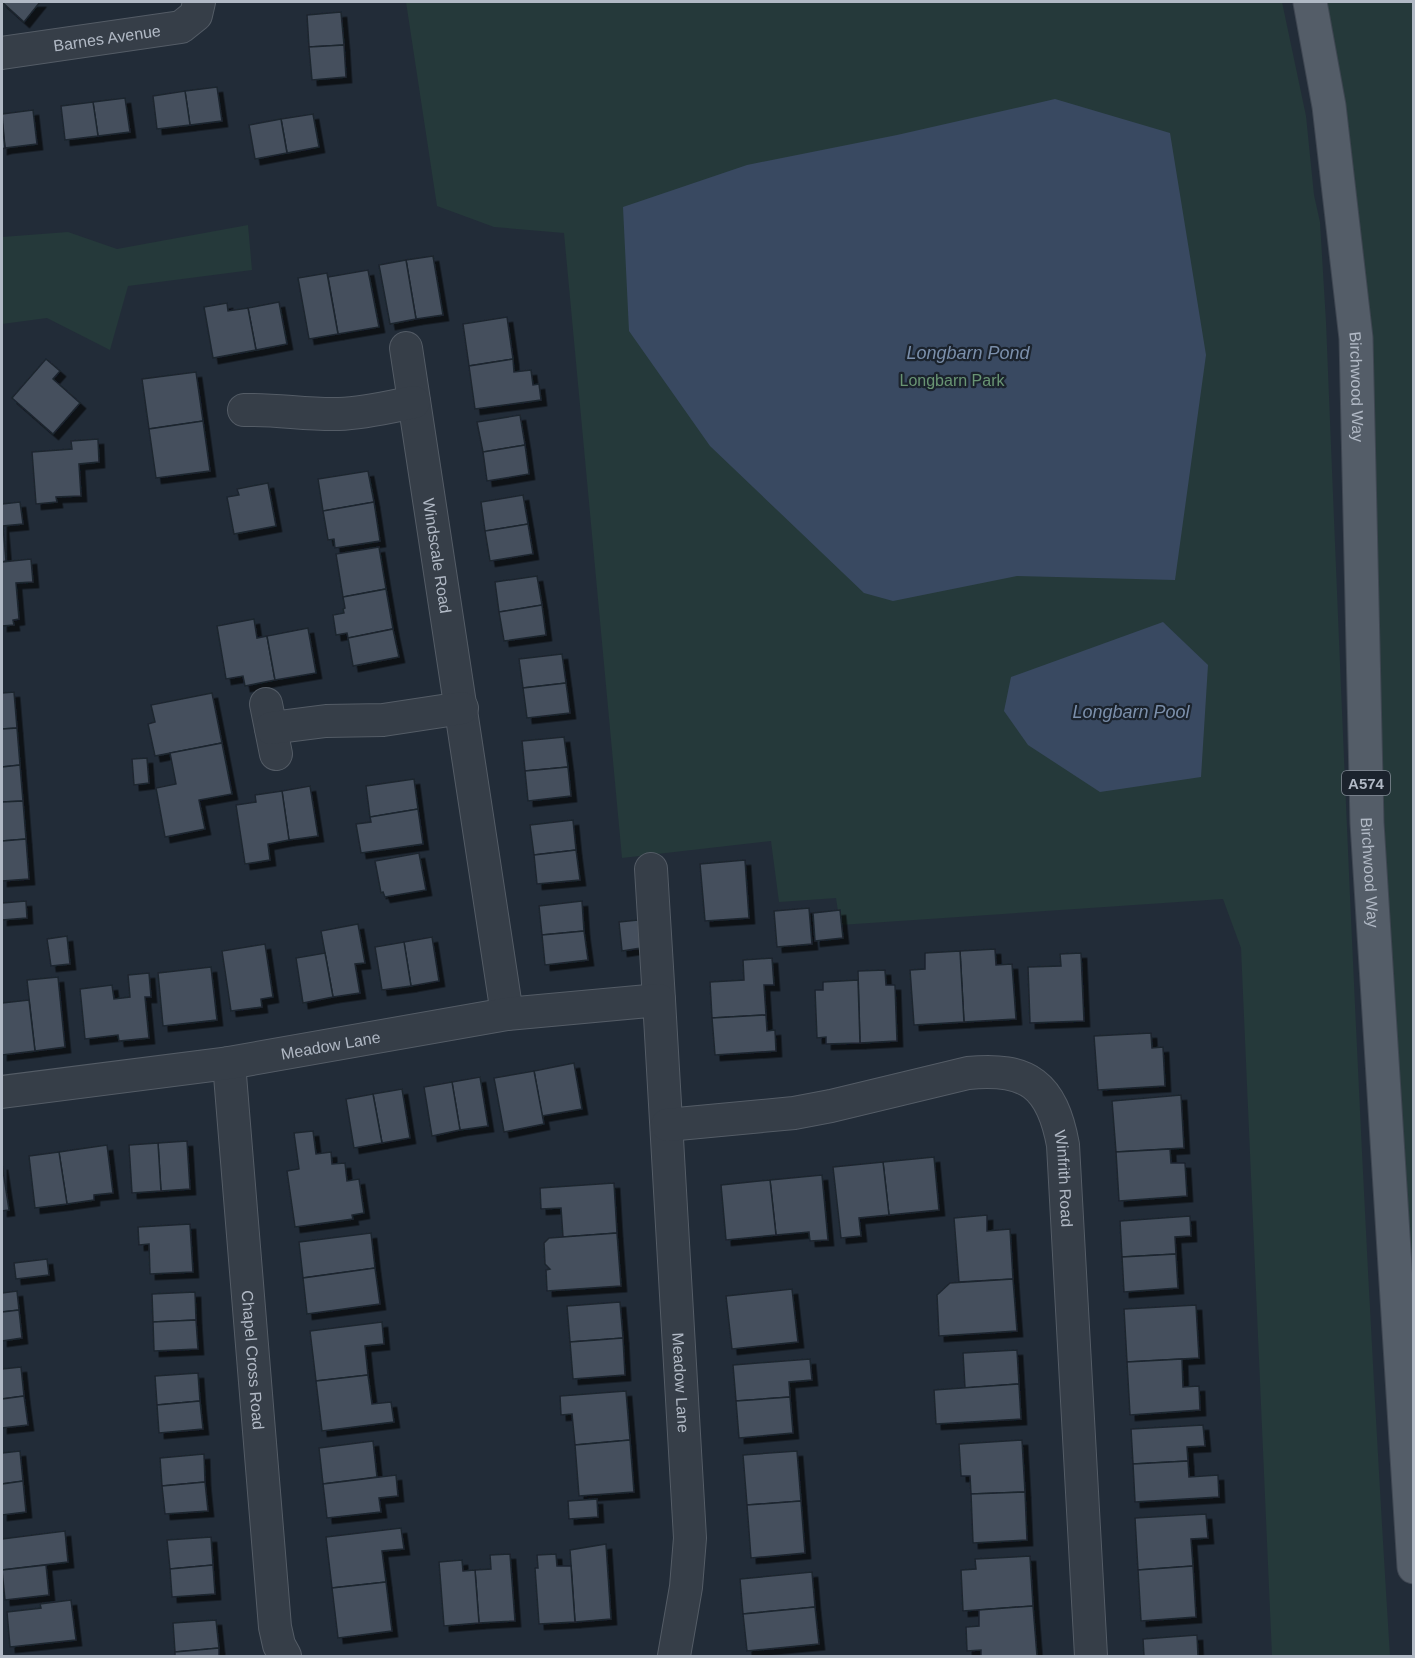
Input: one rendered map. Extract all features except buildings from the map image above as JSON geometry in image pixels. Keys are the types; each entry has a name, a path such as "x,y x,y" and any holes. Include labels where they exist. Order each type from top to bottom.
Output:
{"main road":[{"name":"Birchwood Way","path":"1310,2 1329,106 1356,338 1367,823 1413,1567"}],"street":[{"name":"Barnes Avenue","path":"2,53 181,27 195,15 199,2"},
{"name":"Windscale Road","path":"406,348 507,1014"},
{"path":"245,411 264,409 338,414 414,402"},
{"path":"271,729 326,721 383,720 462,708"},
{"name":"Meadow Lane","path":"651,869 690,1538 687,1579 674,1656"},
{"name":"Meadow Lane","path":"2,1092 229,1063 507,1014 659,1000"},
{"name":"Chapel Cross Road","path":"229,1063 275,1628 279,1645 285,1656"},
{"name":"Winfrith Road","path":"667,1125 794,1113 968,1072 1012,1073 1026,1078 1046,1096 1059,1126 1063,1145 1091,1656"}],"green space":[{"name":"Longbarn Park","path":"406,2 1282,2 1306,116 1314,195 1320,222 1362,1156 1390,1656 1272,1656 1241,948 1223,899 840,925 836,898 779,902 771,841 622,858 564,233 494,227 437,206"},
{"path":"1321,2 1413,2 1413,1404 1393,1045 1380,714"},
{"path":"248,225 252,270 128,286 110,350 47,318 2,324 2,237 68,232 117,249"}],"water":[{"name":"Longbarn Pond","path":"1055,99 1170,133 1206,355 1175,580 1017,576 893,601 864,593 710,446 629,331 623,207 747,165 897,135"},
{"name":"Longbarn Pool","path":"1163,622 1208,665 1201,777 1100,792 1028,745 1004,711 1011,677"}]}
